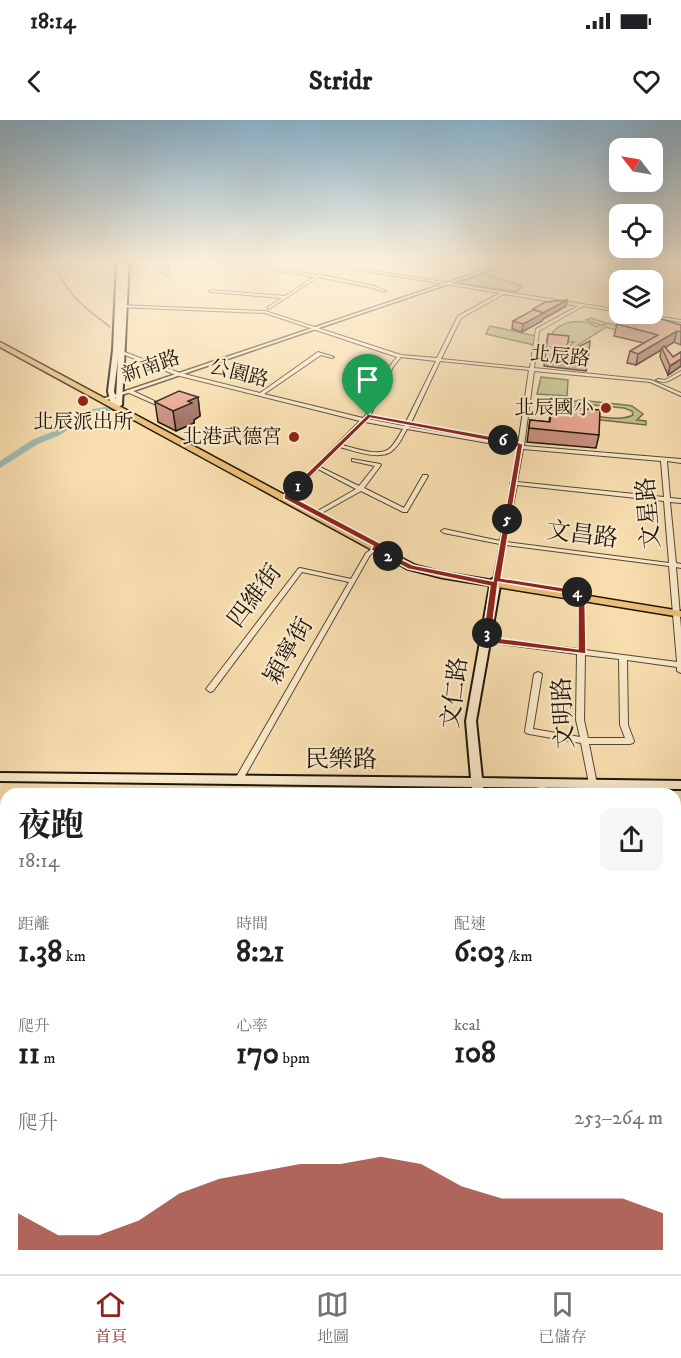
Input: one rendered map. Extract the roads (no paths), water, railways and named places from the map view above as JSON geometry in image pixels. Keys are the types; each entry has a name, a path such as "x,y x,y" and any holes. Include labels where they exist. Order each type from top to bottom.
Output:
{"main road":[{"path":"111,401 119,394 120,314"},
{"path":"0,342 377,547"},
{"path":"111,401 120,350"},
{"path":"284,498 318,513 411,567 679,612"},
{"name":"文仁路","path":"477,788 471,722 496,582"},
{"name":"民樂路","path":"0,777 477,788 681,785"}],"street":[{"name":"北辰路","path":"272,314 400,356 651,381 681,395"},
{"name":"新南路","path":"111,401 119,394 356,314"},
{"path":"338,445 372,454 388,452 393,448 407,426 459,317 465,314"},
{"name":"文仁路","path":"496,582 520,446 537,330 566,314"},
{"path":"663,318 681,321"},
{"name":"公園路","path":"120,350 262,393"},
{"name":"公園路","path":"120,350 178,374 365,418 510,446 681,461"},
{"path":"262,393 320,353 332,357"},
{"path":"284,498 317,468 365,418 391,367 400,356"},
{"path":"651,381 653,379 666,381 681,372"},
{"path":"129,391 170,409"},
{"path":"318,513 360,489 378,465 354,459"},
{"name":"文星路","path":"664,459 679,612 681,671"},
{"path":"317,468 405,511 425,476"},
{"path":"513,483 681,501"},
{"name":"文昌路","path":"444,531 503,543 681,566"},
{"name":"穎寧街","path":"238,781 368,554 377,547"},
{"name":"四維街","path":"210,689 300,570 352,581"},
{"name":"文明路","path":"582,596 583,652 579,696 583,741 594,788"},
{"path":"486,640 681,665"},
{"path":"538,674 529,731 583,741 630,741 624,725 623,658"}],"waterway":[{"path":"93,314 110,327"},
{"path":"0,465 87,413 108,409"}],"place":[{"name":"北辰派出所","path":"83,401"},
{"name":"北辰國小","path":"606,408"},
{"name":"北港武德宮","path":"294,437"}]}
